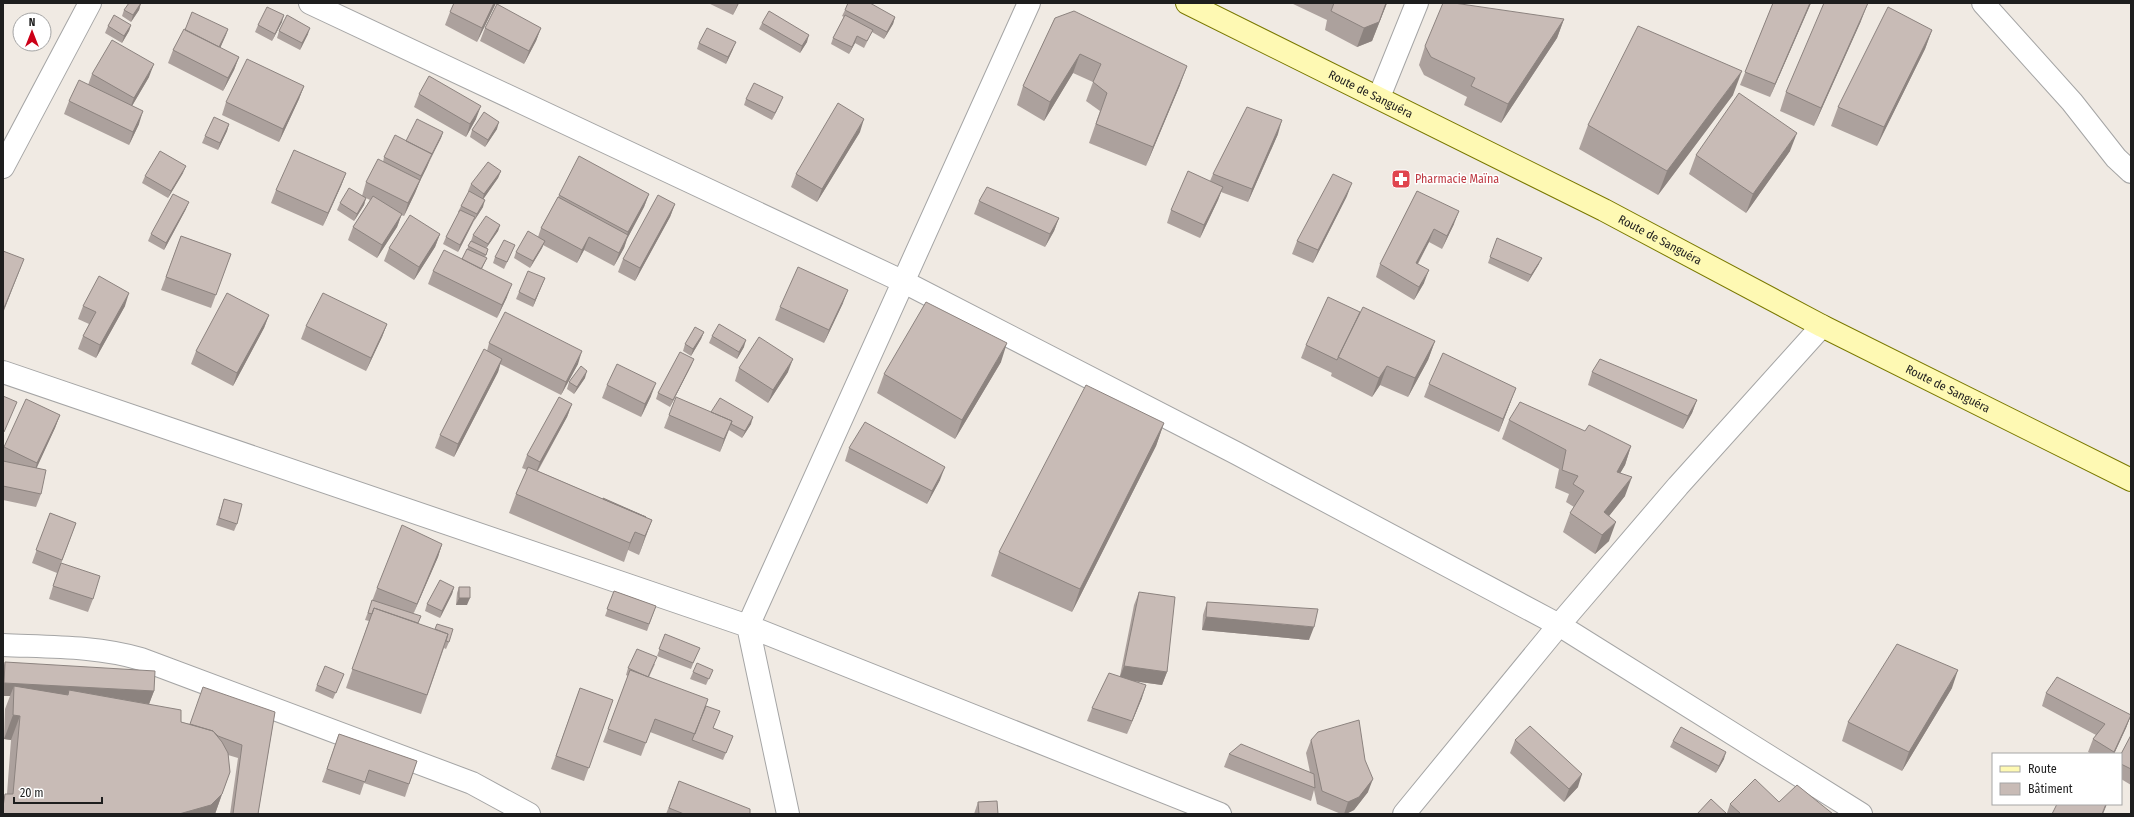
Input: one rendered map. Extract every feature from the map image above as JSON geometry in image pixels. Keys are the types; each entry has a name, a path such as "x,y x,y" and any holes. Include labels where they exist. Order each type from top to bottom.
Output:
{"street":[{"path":"3,167 90,3"},
{"path":"310,3 904,282 1228,449 1559,625 1861,814"},
{"path":"788,814 748,626 1029,3"},
{"name":"Route de Sanguéra","path":"1187,3 1604,210 1822,326 2131,480"},
{"path":"1379,97 1417,3"},
{"path":"1983,3 2072,102 2116,158 2131,172"},
{"path":"1404,814 1559,625 1678,486 1822,326"},
{"path":"3,372 748,626 1220,814"},
{"path":"3,645 97,650 120,653 141,659 472,783 529,814"}],"building":[{"path":"129,3 141,3 133,15 124,10"},
{"path":"454,3 494,3 482,28 450,12"},
{"path":"848,3 870,3 895,17 887,32 845,10"},
{"path":"1334,3 1386,3 1379,22 1364,28 1331,11"},
{"path":"1443,3 1454,3 1564,19 1508,104 1471,86 1475,78 1431,57 1425,46"},
{"path":"1773,3 1810,3 1775,84 1745,72"},
{"path":"1824,3 1868,3 1821,108 1786,92"},
{"path":"497,4 541,28 529,51 485,28"},
{"path":"267,7 284,15 275,34 258,25"},
{"path":"1888,7 1932,30 1884,127 1838,107"},
{"path":"769,11 809,35 802,46 762,23"},
{"path":"1074,11 1187,66 1153,147 1096,124 1107,93 1093,82 1101,64 1080,54 1050,102 1023,86 1055,18"},
{"path":"192,12 228,29 219,47 185,30"},
{"path":"114,15 131,25 124,36 108,26"},
{"path":"287,15 310,28 302,43 279,31"},
{"path":"845,15 873,30 867,41 857,36 852,47 833,38"},
{"path":"1638,26 1742,71 1667,171 1588,125"},
{"path":"707,28 736,42 728,57 699,43"},
{"path":"184,29 239,57 228,78 173,50"},
{"path":"112,40 154,64 134,98 92,74"},
{"path":"247,59 304,86 283,129 226,102"},
{"path":"429,76 481,106 470,124 419,94"},
{"path":"79,80 143,111 133,132 69,101"},
{"path":"754,83 783,97 775,113 746,99"},
{"path":"1739,93 1797,133 1753,194 1696,155"},
{"path":"838,103 864,119 822,189 796,174"},
{"path":"1247,107 1282,120 1252,189 1213,174"},
{"path":"484,112 499,122 488,140 472,130"},
{"path":"214,117 229,124 220,143 205,136"},
{"path":"417,119 443,132 432,154 406,141"},
{"path":"395,135 432,154 421,176 384,157"},
{"path":"294,150 346,173 328,213 276,190"},
{"path":"160,151 186,166 171,191 145,176"},
{"path":"579,156 649,194 628,232 559,195"},
{"path":"378,159 420,180 408,203 366,182"},
{"path":"488,162 501,171 484,194 471,184"},
{"path":"1188,171 1223,187 1204,225 1171,210"},
{"path":"1333,174 1352,183 1318,250 1297,241"},
{"path":"987,187 1059,218 1050,234 979,201"},
{"path":"349,188 366,198 357,214 340,203"},
{"path":"469,191 485,200 477,214 461,206"},
{"path":"1417,191 1459,211 1447,236 1434,229 1416,263 1429,270 1419,287 1380,264"},
{"path":"173,194 189,202 166,243 151,234"},
{"path":"658,195 675,204 640,268 623,259"},
{"path":"373,196 402,214 382,245 353,227"},
{"path":"558,197 628,235 619,253 589,237 582,250 541,228"},
{"path":"460,210 475,217 460,245 446,237"},
{"path":"410,215 440,234 419,267 389,248"},
{"path":"486,216 500,225 488,244 473,235"},
{"path":"528,231 545,241 533,261 516,252"},
{"path":"181,236 231,254 216,295 166,277"},
{"path":"1497,238 1542,258 1531,275 1490,257"},
{"path":"504,240 515,245 507,262 495,257"},
{"path":"471,241 488,249 486,255 468,246"},
{"path":"467,249 487,258 481,269 462,259"},
{"path":"444,250 512,284 502,305 433,271"},
{"path":"3,251 24,259 4,308 3,307"},
{"path":"798,267 848,290 829,330 780,307"},
{"path":"528,271 545,278 535,300 519,292"},
{"path":"99,276 129,293 100,345 83,336 96,312 83,306"},
{"path":"227,293 269,315 237,373 196,351"},
{"path":"323,293 387,324 371,358 306,326"},
{"path":"1328,297 1360,312 1337,360 1306,345"},
{"path":"926,302 1007,343 962,420 884,374"},
{"path":"1363,307 1435,341 1415,378 1387,366 1379,378 1338,357"},
{"path":"505,312 582,351 566,382 489,343"},
{"path":"719,324 746,340 739,352 712,336"},
{"path":"695,327 704,332 693,349 685,344"},
{"path":"759,337 793,359 773,390 739,368"},
{"path":"484,349 502,359 458,444 440,435"},
{"path":"680,352 694,359 673,400 658,393"},
{"path":"1443,353 1516,388 1503,419 1429,384"},
{"path":"1600,359 1697,400 1688,416 1592,372"},
{"path":"617,364 656,383 645,404 607,385"},
{"path":"581,366 587,371 577,387 569,382"},
{"path":"1086,385 1164,423 1080,589 999,552"},
{"path":"3,396 17,402 4,432 3,432"},
{"path":"559,397 572,404 540,462 527,455"},
{"path":"676,397 732,421 724,439 669,415"},
{"path":"720,398 753,417 745,431 731,424 732,421 711,412"},
{"path":"26,399 60,415 37,463 4,447"},
{"path":"1520,402 1585,431 1589,425 1631,446 1617,472 1632,477 1604,512 1616,522 1602,535 1570,513 1584,491 1573,484 1578,476 1562,470 1566,450 1509,420"},
{"path":"865,422 945,467 932,491 849,448"},
{"path":"3,461 46,470 41,494 3,486"},
{"path":"528,467 652,520 645,536 635,532 630,543 516,494"},
{"path":"603,498 646,517 603,499"},
{"path":"224,499 242,504 237,524 219,518"},
{"path":"50,513 76,523 62,560 36,550"},
{"path":"402,525 442,544 417,604 377,588"},
{"path":"61,563 100,576 93,599 53,586"},
{"path":"440,580 454,587 442,611 427,604"},
{"path":"459,587 470,587 470,598 459,598"},
{"path":"614,591 656,606 649,624 607,609"},
{"path":"1139,592 1175,597 1167,672 1124,666"},
{"path":"372,600 421,616 418,623 374,608 372,614 368,613"},
{"path":"1207,602 1318,609 1314,627 1206,617"},
{"path":"374,608 448,634 427,695 352,669"},
{"path":"437,624 453,629 449,642 446,641 448,634 435,629"},
{"path":"665,634 700,648 693,663 659,649"},
{"path":"1897,644 1958,670 1909,752 1848,722"},
{"path":"637,649 657,657 648,677 628,668"},
{"path":"5,662 155,671 154,691 4,683"},
{"path":"697,663 713,670 709,679 693,672"},
{"path":"325,666 344,674 336,693 317,685"},
{"path":"630,670 708,699 695,734 655,719 646,743 608,729"},
{"path":"1109,673 1146,685 1132,721 1092,708"},
{"path":"2057,677 2131,715 2114,752 2093,739 2105,724 2046,693"},
{"path":"14,686 68,695 69,690 181,710 181,722 213,731 222,742 228,753 230,772 222,794 211,805 179,814 3,814 5,794 13,794 20,716 13,715"},
{"path":"203,687 275,712 258,814 233,814 242,745 218,736 213,731 190,724"},
{"path":"580,688 613,700 589,768 556,756"},
{"path":"706,706 720,711 713,728 733,736 726,753 692,740"},
{"path":"1359,720 1365,760 1373,779 1359,797 1348,802 1322,791 1311,740 1318,732"},
{"path":"1530,726 1582,774 1569,789 1515,740"},
{"path":"1681,727 1726,752 1719,766 1673,741"},
{"path":"339,734 417,761 409,784 369,770 365,782 327,769"},
{"path":"2131,735 2131,769 2122,764 2122,753"},
{"path":"1241,744 1314,774 1315,788 1229,754"},
{"path":"1755,779 1779,802 1797,785 1833,814 1741,814 1730,804"},
{"path":"679,781 750,809 750,814 684,814 669,808"},
{"path":"1711,799 1727,814 1697,814"},
{"path":"997,801 998,814 979,814 978,802"},
{"path":"2056,805 2106,805 2102,814 2052,814"}],"place":[{"name":"Pharmacie Maïna","path":"1401,179"}]}
